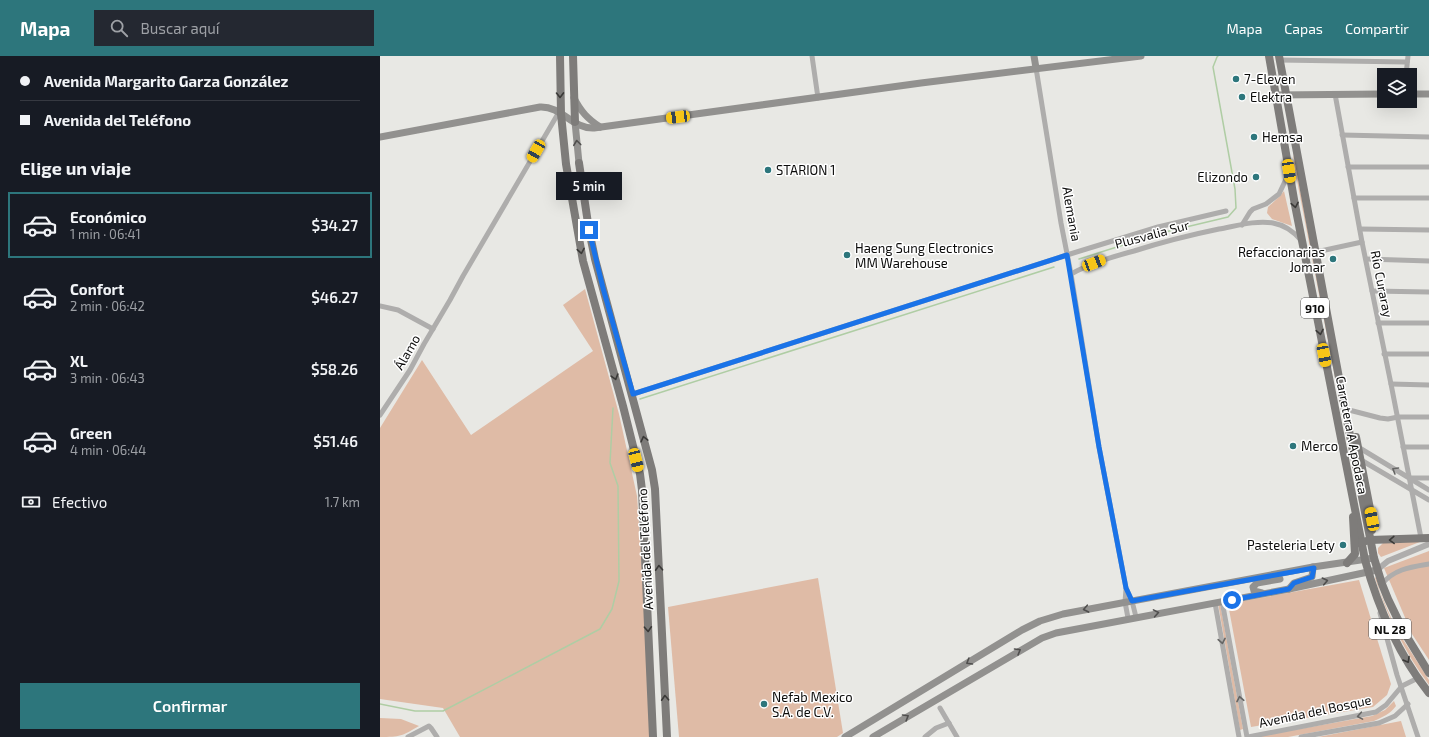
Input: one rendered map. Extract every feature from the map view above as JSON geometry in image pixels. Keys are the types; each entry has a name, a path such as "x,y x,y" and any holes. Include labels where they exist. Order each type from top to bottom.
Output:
{"main road":[{"name":"Avenida del Teléfono","path":"560,56 560,113 566,164 583,261 640,474 642,490 653,737"},
{"name":"Avenida del Teléfono","path":"573,56 574,122 589,230 595,259 634,398 652,470 655,489 666,737"},
{"name":"Alemania","path":"1034,56 1036,68"},
{"path":"380,137 540,107 552,108 588,129 1036,68 1141,56"},
{"name":"Carretera A Apodaca","path":"1269,56 1302,240 1355,511 1358,543 1365,560"},
{"name":"Carretera A Apodaca","path":"1279,58 1285,94 1318,252 1374,558"},
{"path":"1275,95 1377,94"},
{"path":"1417,94 1429,94"},
{"path":"574,96 581,112 600,127"},
{"path":"1318,252 1372,523 1372,535 1370,540"},
{"path":"623,406 634,398"},
{"path":"1347,563 1355,554 1358,543 1370,540 1425,538"},
{"path":"845,737 1022,630 1040,621 1063,614 1129,601 1374,558"},
{"name":"NL 28","path":"1374,558 1382,584 1404,632 1429,673"},
{"name":"NL 28","path":"1365,560 1377,600 1396,642 1418,678 1429,692"},
{"path":"1289,589 1294,583 1312,577 1314,568"},
{"path":"873,737 1042,638 1056,633 1128,618 1289,589 1378,570"},
{"path":"1263,594 1254,591 1253,587 1257,583 1287,577 1294,571"}],"street":[{"path":"812,56 818,98"},
{"path":"1407,68 1408,56"},
{"path":"1279,58 1407,62"},
{"name":"Alemania","path":"1036,68 1099,447 1126,588 1129,601 1136,617"},
{"name":"Río Curaray","path":"1335,94 1362,242 1398,417 1410,489 1425,538"},
{"path":"433,329 560,113"},
{"path":"1342,135 1429,137"},
{"path":"1348,167 1429,167"},
{"path":"1242,225 1253,209 1266,204 1279,194 1289,171"},
{"path":"1354,198 1429,198"},
{"path":"634,398 1067,255 1158,227 1226,211"},
{"name":"Plusvalia Sur","path":"1071,274 1106,258 1186,236 1242,225 1264,223 1281,225 1295,232 1302,240"},
{"path":"1360,229 1429,230"},
{"path":"1318,252 1362,242"},
{"path":"1366,259 1429,261"},
{"path":"1372,291 1429,292"},
{"name":"Álamo","path":"380,306 398,310 433,329 410,370 380,415"},
{"path":"1378,323 1429,323"},
{"path":"1384,354 1429,354"},
{"path":"1391,384 1429,385"},
{"path":"1350,410 1388,419 1398,417 1429,417"},
{"path":"1403,447 1429,447"},
{"path":"1358,448 1429,490"},
{"path":"1360,460 1429,500"},
{"path":"1409,478 1429,478"},
{"path":"1378,570 1388,561 1429,544"},
{"path":"1374,558 1388,561"},
{"path":"1382,584 1387,578 1399,570 1429,564"},
{"path":"1377,600 1386,638 1418,737"},
{"name":"Alemania","path":"1128,618 1129,601"},
{"path":"1218,602 1239,737"},
{"path":"1218,602 1247,737"},
{"path":"1402,686 1418,678"},
{"name":"Avenida del Bosque","path":"1247,737 1376,712 1386,705 1402,686"},
{"name":"Avenida del Bosque","path":"1301,737 1379,723 1395,716 1408,704"},
{"path":"940,708 957,737"},
{"path":"926,737 936,728 949,723"},
{"path":"408,737 429,726 432,728 437,737"}],"shaded area":[{"path":"1293,152 1366,537 1294,165"},
{"path":"1284,191 1292,226 1272,219 1267,213 1268,207"},
{"path":"585,289 619,414 637,496 646,622 650,737 460,737 443,708 380,699 380,428 422,360 471,435 593,351 563,305"},
{"path":"1425,540 1381,557 1378,553 1378,548 1383,543"},
{"path":"1429,551 1429,660 1412,634 1384,568"},
{"path":"818,578 843,733 837,737 679,737 668,607"},
{"path":"1359,580 1391,684 1387,695 1373,707 1251,727 1228,604"},
{"path":"1380,592 1395,627 1429,680 1429,685 1412,660 1391,620"},
{"path":"1218,603 1220,603 1243,729 1240,730"},
{"path":"1394,701 1396,706 1394,709 1374,721 1288,737 1254,737 1372,716 1385,710"},
{"path":"380,718 401,719 419,726 401,735 380,737"},
{"path":"1401,721 1406,737 1318,737"}],"waterway":[{"path":"1079,259 1161,233 1228,217 1236,208 1235,189 1213,67 1218,56"},
{"path":"640,399 1054,267"},
{"path":"380,704 415,711 443,711 600,629 612,609 619,581 618,486 610,463 613,408"}],"place":[{"name":"7-Eleven","path":"1236,79"},
{"name":"Elektra","path":"1242,97"},
{"name":"Hemsa","path":"1254,137"},
{"name":"STARION 1","path":"768,170"},
{"name":"Elizondo","path":"1256,177"},
{"name":"Haeng Sung Electronics MM Warehouse","path":"847,255"},
{"name":"Refaccionarias Jomar","path":"1333,259"},
{"name":"Merco","path":"1293,446"},
{"name":"Pasteleria Lety","path":"1343,545"},
{"name":"Nefab Mexico S.A. de C.V.","path":"764,704"}],"route":[{"path":"589,230 595,259 633,394 1067,255 1099,447 1126,588 1132,601 1314,568 1310,579 1294,583 1289,589 1232,600"}]}
